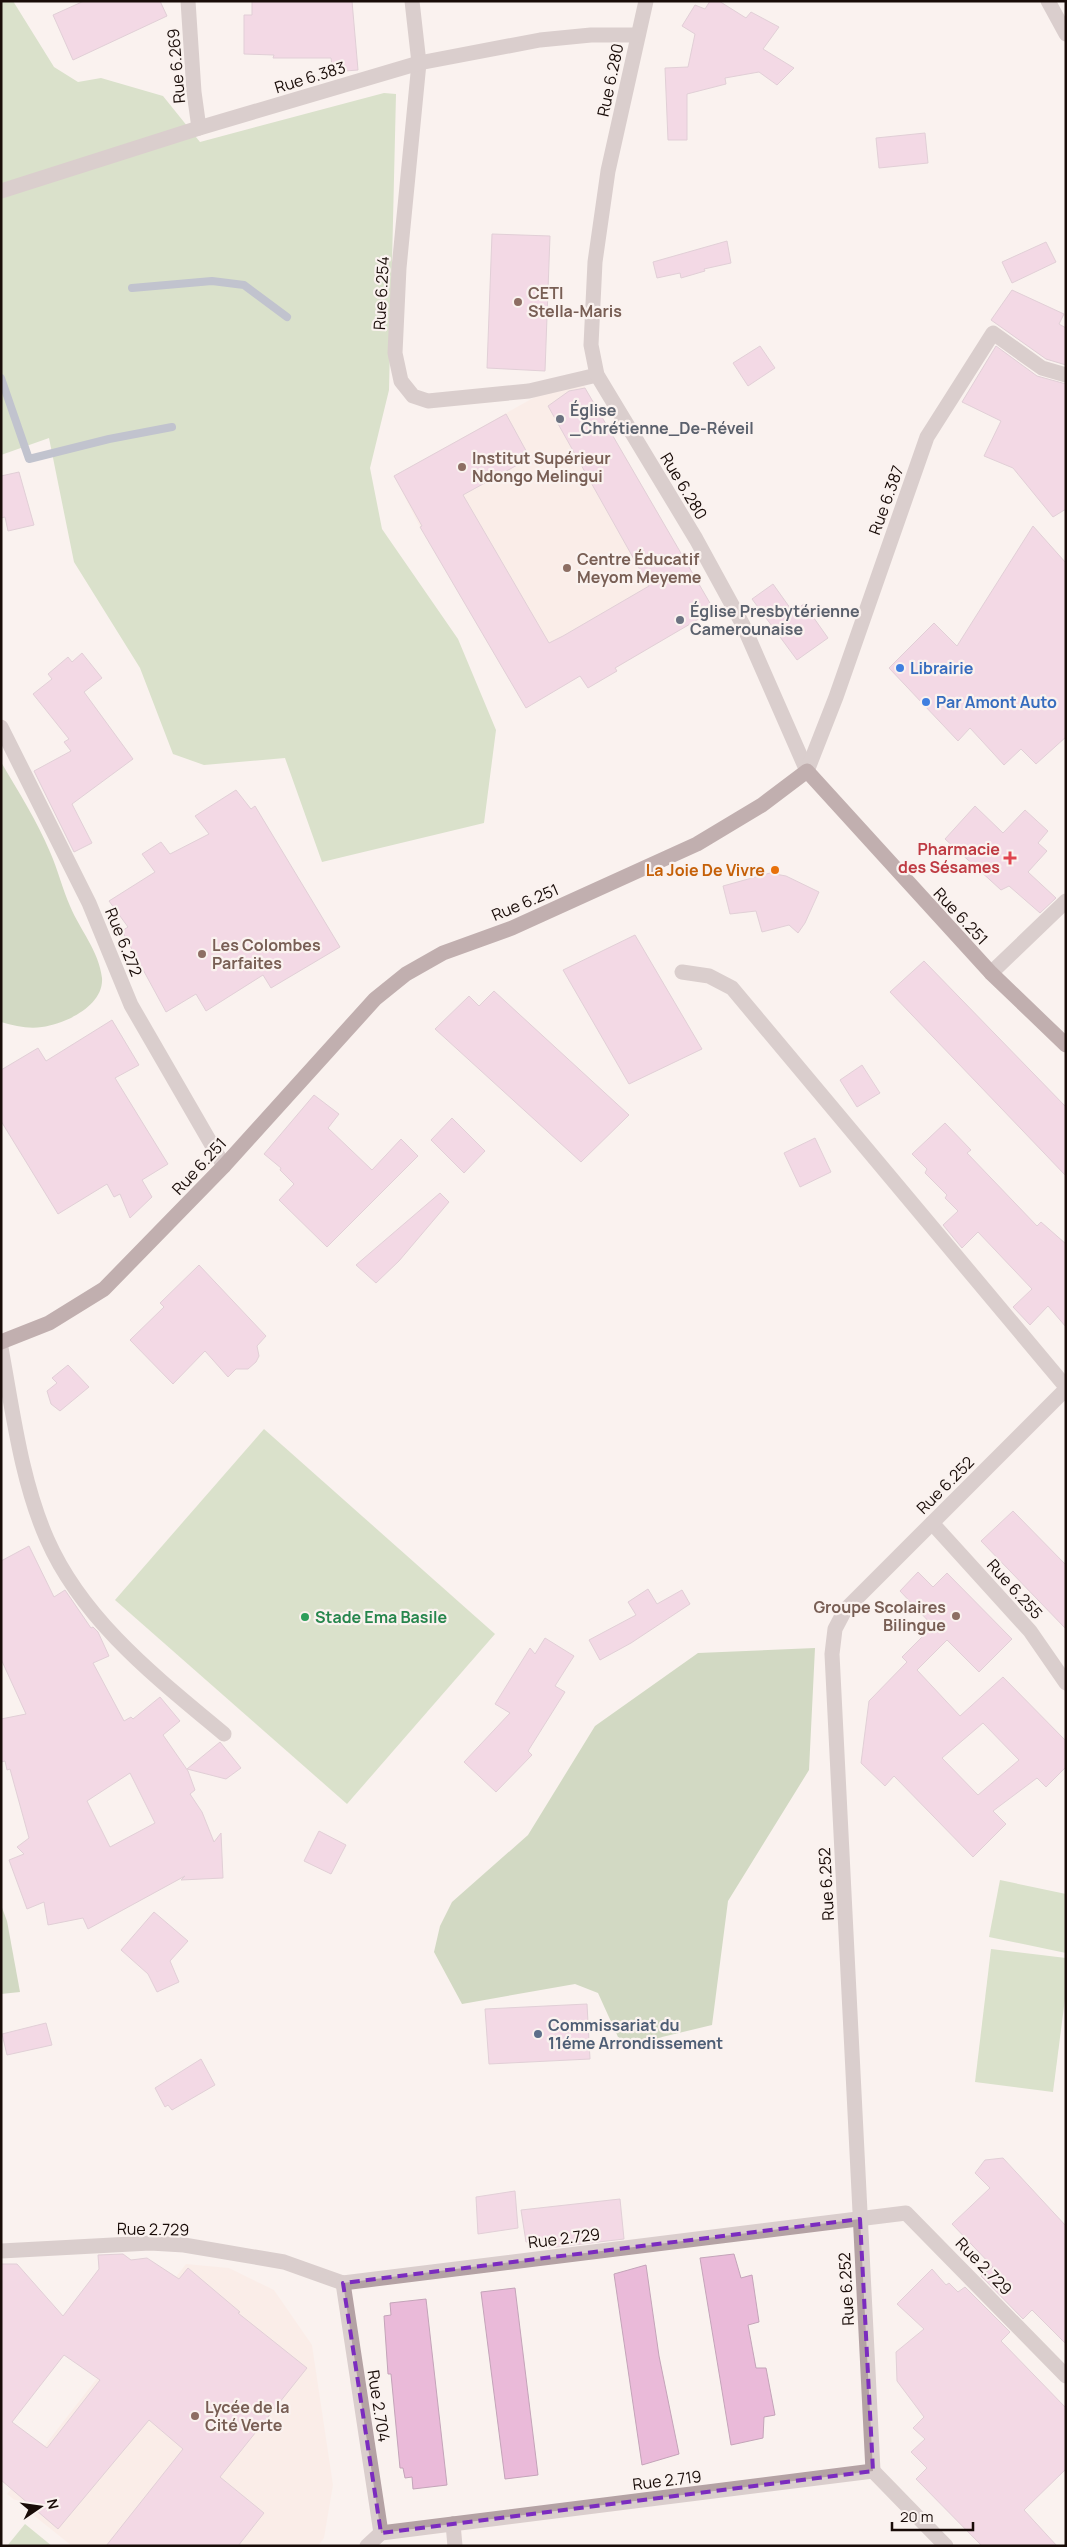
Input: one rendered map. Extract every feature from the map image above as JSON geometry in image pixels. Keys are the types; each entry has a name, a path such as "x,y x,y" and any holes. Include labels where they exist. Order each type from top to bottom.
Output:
{"main road":[{"name":"Rue 6.251","path":"1,1342 49,1322 104,1290 224,1166 375,999 406,974 442,953 512,928 635,874 697,844 762,805 807,771 991,973 1066,1045"}],"street":[{"name":"Rue 6.269","path":"188,1 194,92 199,128"},
{"name":"Rue 6.254","path":"412,1 419,63 399,268 395,353 401,381 413,396 428,401 529,391 597,375"},
{"name":"Rue 6.280","path":"646,1 608,171 595,262 590,345 597,375 696,539 743,625 807,771"},
{"path":"1048,1 1066,34"},
{"name":"Rue 6.383","path":"1,191 199,128 419,63 540,40 591,35 638,35"},
{"name":"Rue 6.387","path":"807,771 836,697 927,438 962,379 993,333 1042,368 1066,375"},
{"name":"Rue 6.272","path":"1,727 89,902 131,1005 224,1166"},
{"path":"991,973 1066,900"},
{"path":"682,972 709,976 732,988 1066,1388"},
{"path":"1,1348 18,1440 33,1501 47,1539 66,1576 84,1602 140,1662 224,1734"},
{"name":"Rue 6.252","path":"873,2471 832,1654 835,1630 845,1610 1066,1388"},
{"name":"Rue 6.255","path":"932,1523 1030,1631 1066,1683"},
{"name":"Rue 2.729","path":"1,2251 150,2243 184,2245 284,2262 343,2283 906,2212 1066,2376"},
{"name":"Rue 2.704","path":"343,2283 381,2533"},
{"path":"873,2471 946,2546"},
{"name":"Rue 2.719","path":"381,2533 873,2471"},
{"path":"453,2524 455,2546"},
{"path":"367,2546 381,2533"}],"highlighted area":[{"path":"860,2219 873,2471 381,2533 343,2283"}],"shaded area":[{"name":"Centre Éducatif Meyom Meyeme","path":"582,382 714,610 616,668 617,671 588,688 580,676 526,708 420,527 394,476 542,393"},
{"name":"Lycée de la Cité Verte","path":"186,2264 229,2268 274,2290 312,2345 333,2485 324,2538 318,2546 72,2546 7,2494"}],"green space":[{"path":"1,1 13,1 54,67 78,82 101,78 163,96 200,142 384,93 396,94 389,390 370,468 382,529 458,639 496,730 484,823 322,862 285,758 204,765 173,754 140,668 74,562 49,438 1,455"},
{"path":"1,762 45,840 70,906 97,959 102,978 101,988 97,997 90,1005 72,1018 42,1027 22,1027 1,1022"},
{"name":"Stade Ema Basile","path":"264,1429 495,1634 347,1804 115,1600"},
{"path":"815,1648 809,1770 728,1901 712,2025 662,2037 640,2048 618,2037 598,1993 575,1984 462,2004 434,1952 440,1926 452,1902 528,1835 595,1726 698,1653"},
{"path":"1000,1880 1066,1894 1066,1953 989,1937"},
{"path":"1,1905 7,1921 20,1992 1,1994"},
{"path":"991,1949 1066,1958 1066,1991 1053,2092 975,2082"},
{"path":"25,2524 52,2546 7,2546"}],"building":[{"path":"84,1 160,1 167,16 73,60 53,15"},
{"path":"252,1 352,1 358,70 333,72 331,58 273,58 274,55 244,54 244,15 252,15"},
{"path":"710,1 719,1 746,18 751,12 779,27 763,49 794,68 777,85 759,72 725,78 726,84 687,94 687,140 668,140 665,68 688,67 695,34 682,26 695,5 705,9"},
{"path":"925,133 928,163 879,168 876,138"},
{"name":"CETI Stella-Maris","path":"492,234 550,236 545,371 487,368"},
{"path":"727,241 731,263 704,269 705,271 681,278 680,273 657,278 653,262"},
{"path":"1046,242 1056,262 1012,283 1002,262"},
{"path":"1012,290 1064,314 1059,324 1066,328 1066,365 1046,359 991,320"},
{"path":"760,346 775,368 748,386 733,363"},
{"path":"996,346 1037,376 1066,384 1066,509 1053,517 1013,468 984,456 1001,421 962,402"},
{"name":"Centre Éducatif Meyom Meyeme","path":"585,388 714,610 615,668 617,671 588,688 580,676 526,708 420,527 422,526 394,476 506,414 530,458 463,495 549,643 649,586 548,406 569,391"},
{"path":"19,472 34,525 8,531 5,517 1,518 1,476"},
{"path":"1033,526 1066,563 1066,737 1036,764 1021,749 1004,765 970,728 958,741 889,668 934,623 957,646"},
{"path":"773,584 793,612 804,604 828,638 797,660 752,599"},
{"path":"82,653 102,678 84,692 133,759 72,804 92,843 74,852 34,771 71,751 64,742 69,739 33,694 52,679 48,674 68,657 72,662"},
{"path":"236,790 251,809 255,806 340,947 271,988 263,975 206,1011 196,994 166,1012 122,931 128,927 109,901 155,872 142,854 161,842 170,854 209,834 195,816"},
{"name":"Pharmacie des Sésames","path":"975,806 1003,833 1025,810 1048,831 1038,843 1047,851 1028,872 1056,898 1040,913 1009,886 1001,890 945,839"},
{"path":"770,873 786,876 819,892 805,923 798,933 789,925 762,932 756,911 730,914 723,886"},
{"path":"635,935 702,1049 629,1084 563,970"},
{"path":"924,961 1066,1107 1066,1176 890,992"},
{"path":"494,991 629,1115 581,1162 435,1029 469,996 479,1006"},
{"path":"112,1020 139,1065 115,1078 168,1164 142,1180 152,1197 130,1218 120,1194 114,1197 107,1184 58,1214 1,1121 1,1070 38,1048 46,1061"},
{"path":"862,1065 880,1093 857,1107 840,1080"},
{"path":"314,1095 339,1114 328,1128 372,1170 401,1139 418,1156 327,1247 279,1200 294,1184 280,1170 281,1168 264,1154"},
{"path":"452,1118 485,1151 464,1173 431,1140"},
{"path":"945,1123 971,1150 967,1153 1037,1226 1041,1222 1066,1244 1066,1327 1048,1306 1030,1325 1013,1307 1032,1289 978,1232 962,1248 943,1225 958,1211 945,1198 947,1195 925,1173 927,1169 912,1154"},
{"path":"815,1138 831,1172 800,1187 784,1153"},
{"path":"440,1193 449,1202 399,1261 376,1283 356,1265"},
{"path":"199,1265 266,1336 257,1346 259,1356 256,1362 248,1369 236,1369 228,1377 205,1351 173,1384 130,1340 164,1307 160,1303"},
{"path":"68,1365 89,1387 60,1411 51,1404 47,1391 57,1383 52,1378"},
{"path":"1013,1511 1066,1565 1066,1629 981,1541"},
{"path":"29,1546 54,1597 65,1590 91,1628 93,1627 98,1632 109,1656 93,1663 124,1721 131,1717 133,1719 160,1697 180,1721 163,1735 188,1771 195,1790 190,1794 202,1812 214,1842 221,1833 223,1878 181,1880 185,1876 88,1929 83,1918 48,1925 44,1902 27,1909 9,1860 24,1854 17,1847 29,1838 10,1769 7,1770 5,1761 1,1762 1,1719 26,1714 1,1659 1,1561","holes":["130,1773 155,1823 110,1847 87,1801"]},
{"path":"918,1572 933,1587 947,1573 1012,1639 979,1672 947,1640 917,1670 960,1716 1003,1677 1066,1741 1066,1767 1046,1787 1037,1778 993,1811 1006,1824 973,1857 894,1776 885,1786 861,1763 869,1701 907,1662 902,1657 933,1626 900,1591","holes":["983,1723 1019,1760 978,1795 942,1758"]},
{"path":"648,1589 657,1604 682,1590 690,1604 631,1643 600,1660 589,1640 636,1615 628,1602"},
{"path":"545,1638 574,1656 555,1686 565,1692 528,1751 532,1755 496,1792 464,1762 510,1713 495,1704 530,1648 535,1654"},
{"path":"220,1742 241,1768 226,1779 187,1769"},
{"path":"319,1831 346,1845 331,1874 304,1861"},
{"path":"154,1912 188,1941 170,1961 179,1982 157,1992 148,1974 121,1950"},
{"name":"Commissariat du 11éme Arrondissement","path":"587,2004 590,2059 489,2064 485,2009"},
{"path":"46,2023 52,2045 7,2055 2,2034"},
{"path":"201,2059 215,2085 172,2110 168,2105 165,2107 155,2088"},
{"path":"1003,2158 1066,2226 1066,2344 1032,2310 1023,2319 981,2276 993,2267 952,2224 990,2188 975,2173 985,2160"},
{"path":"515,2191 518,2228 478,2234 476,2197"},
{"path":"620,2199 624,2239 548,2248 547,2240 526,2242 521,2210"},
{"name":"Lycée de la Cité Verte","path":"123,2254 131,2260 147,2258 179,2279 188,2268 240,2312 238,2313 307,2368 220,2477 264,2513 238,2546 106,2546 183,2449 149,2420 58,2529 1,2480 1,2264 17,2264 63,2316 99,2269 98,2255","holes":["64,2355 100,2380 47,2448 12,2422"]},
{"path":"734,2254 741,2278 752,2275 759,2322 748,2325 756,2368 766,2368 775,2415 764,2417 763,2438 731,2445 700,2258"},
{"path":"646,2265 659,2356 679,2454 642,2465 614,2274"},
{"path":"932,2269 946,2285 949,2283 958,2292 965,2287 1010,2332 1001,2341 1066,2408 1066,2469 1024,2510 1057,2546 982,2546 916,2479 927,2468 911,2452 925,2439 913,2428 924,2417 897,2381 896,2352 924,2329 897,2304"},
{"path":"515,2288 538,2475 505,2479 481,2292"},
{"path":"426,2299 447,2485 413,2489 412,2477 405,2478 403,2468 400,2468 391,2374 388,2374 384,2316 391,2315 390,2303"}],"waterway":[{"path":"132,288 212,281 244,285 287,317"},
{"path":"1,378 29,459 109,439 172,427"}],"place":[{"name":"CETI Stella-Maris","path":"518,302"},
{"name":"Église _Chrétienne_De-Réveil","path":"560,419"},
{"name":"Institut Supérieur Ndongo Melingui","path":"462,467"},
{"name":"Centre Éducatif Meyom Meyeme","path":"567,568"},
{"name":"Église Presbytérienne Camerounaise","path":"680,620"},
{"name":"Librairie","path":"900,668"},
{"name":"Par Amont Auto","path":"926,702"},
{"name":"Pharmacie des Sésames","path":"1010,858"},
{"name":"La Joie De Vivre","path":"775,870"},
{"name":"Les Colombes Parfaites","path":"202,954"},
{"name":"Groupe Scolaires Bilingue","path":"956,1616"},
{"name":"Stade Ema Basile","path":"305,1617"},
{"name":"Commissariat du 11éme Arrondissement","path":"538,2034"},
{"name":"Lycée de la Cité Verte","path":"195,2416"}]}
